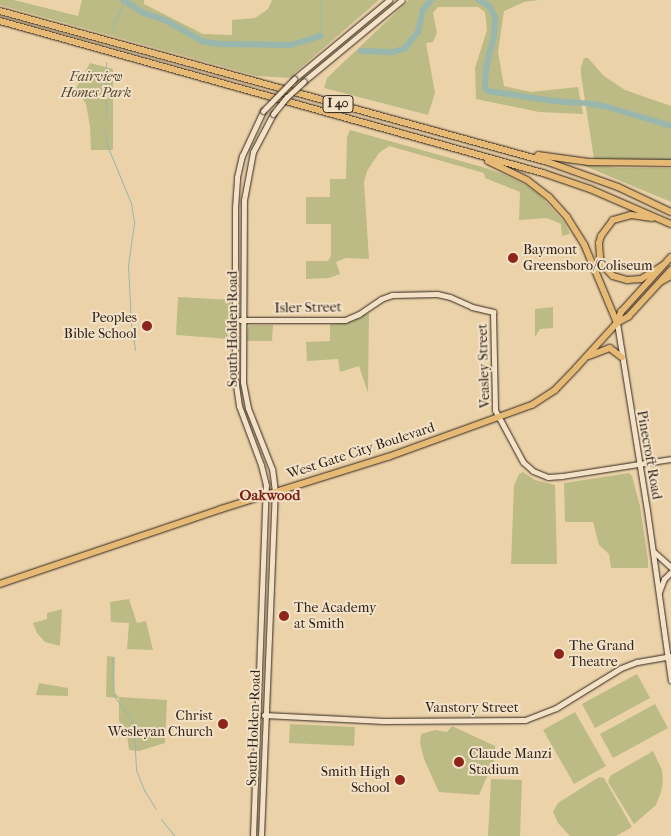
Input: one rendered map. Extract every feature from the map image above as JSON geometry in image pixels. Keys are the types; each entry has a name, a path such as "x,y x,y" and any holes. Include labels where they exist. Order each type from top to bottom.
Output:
{"highway":[{"name":"I 40","path":"0,11 548,162 589,175 671,212"},
{"name":"I 40","path":"0,21 574,183 671,224"},
{"path":"470,141 561,160 671,163"},
{"path":"466,152 527,180 558,206 584,244 616,323"},
{"path":"660,219 631,215 612,220 601,236 599,250 605,268 619,278 633,281 641,279 662,266"},
{"path":"662,281 671,276"}],"main road":[{"name":"South Holden Road","path":"254,836 266,495 264,472 237,397 234,371 238,177 247,142 263,111 294,79 389,0"},
{"name":"South Holden Road","path":"261,836 275,492 272,469 248,408 244,390 243,320 246,180 255,147 273,114 287,97 402,0"},
{"name":"West Gate City Boulevard","path":"0,584 499,418 532,405 555,390 587,357 616,323 621,312 671,257"},
{"name":"West Gate City Boulevard","path":"616,323 628,317 671,270"},
{"name":"Isler Street","path":"234,320 344,320 359,314 381,298 396,294 441,294 472,307 493,312"},
{"name":"Veasley Street","path":"493,312 493,399 499,418 522,462 542,475 562,476 671,459"},
{"name":"Pinecroft Road","path":"616,323 653,550 671,680"},
{"path":"587,357 610,348 622,357"},
{"path":"653,550 671,567"},
{"path":"658,592 664,580 671,572"},
{"path":"262,598 271,598"},
{"name":"Vanstory Street","path":"258,715 384,721 525,720 556,708 621,668 637,662 669,656"}],"green space":[{"path":"0,0 14,0 78,16 82,0 144,0 144,4 203,34 232,35 232,20 255,18 268,9 272,0 379,0 289,78 257,76 0,5"},
{"path":"409,0 539,0 524,2 504,11 498,52 504,86 531,92 578,87 583,114 539,112 476,99 475,68 487,30 485,12 478,7 438,7 433,13 437,33 433,42 426,43 435,93 428,115 324,88 327,78"},
{"path":"584,58 588,58 604,76 625,90 671,106 671,161 594,159 581,75"},
{"name":"Fairview Homes Park","path":"90,63 113,69 113,150 91,150 90,126 86,104 76,88"},
{"path":"350,130 505,175 526,185 540,195 565,223 570,234 562,236 561,224 547,218 519,220 520,192 485,178 484,173 389,146 379,153 367,171 364,182 369,259 346,258 336,262 340,274 329,278 306,279 306,261 328,261 331,256 331,224 306,224 306,197 330,197 330,179 346,179 347,137"},
{"path":"580,164 620,168 671,168 671,202"},
{"path":"178,297 231,300 229,339 176,335"},
{"path":"553,307 553,328 540,329 535,337 535,309"},
{"path":"369,313 368,393 359,366 340,372 338,359 307,361 306,342 330,341 330,324 350,322"},
{"path":"250,325 273,325 272,341 247,341"},
{"path":"523,472 535,480 555,485 557,564 511,564 514,486 519,474"},
{"path":"629,473 632,476 640,506 648,568 611,568 609,554 599,545 593,522 565,522 564,483"},
{"path":"129,599 137,623 146,621 153,650 127,649 129,623 111,622 110,602"},
{"path":"62,609 60,646 45,642 37,633 33,623 47,619 47,613"},
{"path":"107,656 115,657 114,692 119,697 167,700 165,743 139,751 129,750 127,734 119,721 119,698 106,697"},
{"path":"637,674 650,698 595,728 582,704"},
{"path":"39,683 68,688 68,696 36,695"},
{"path":"655,704 668,728 613,758 600,734"},
{"path":"575,712 606,766 574,784 543,730"},
{"path":"290,724 355,727 354,746 289,743"},
{"name":"Claude Manzi Stadium","path":"452,726 495,746 496,756 479,795 439,792 424,759 420,743 421,734 435,730 447,732"},
{"path":"653,751 662,770 663,782 661,792 656,805 634,824 608,782 610,776"},
{"path":"599,777 604,778 632,827 616,836 570,836 558,823 553,812 558,803"},
{"path":"491,779 522,780 520,836 488,836"}],"waterway":[{"path":"123,0 144,13 167,21 202,41 219,44 291,45 321,36"},
{"path":"321,0 321,36"},
{"path":"361,51 393,52 405,48 418,32 423,10 431,0"},
{"path":"479,0 489,6 495,17 494,36 486,67 485,88 488,91 553,101 581,103"},
{"path":"112,30 124,1"},
{"path":"106,62 106,117"},
{"path":"585,103 604,106 671,126"},
{"path":"105,130 107,145 131,203 134,223 128,265 131,324 135,350"},
{"path":"112,658 114,696 130,717 134,731 136,770 144,790 156,809"},
{"path":"161,819 175,836"}],"place":[{"name":"Baymont Greensboro/Coliseum","path":"513,258"},
{"name":"Peoples Bible School","path":"147,326"},
{"name":"The Academy at Smith","path":"284,616"},
{"name":"The Grand Theatre","path":"559,654"},
{"name":"Christ Wesleyan Church","path":"223,724"},
{"name":"Claude Manzi Stadium","path":"459,762"},
{"name":"Smith High School","path":"400,780"}],"district":[{"name":"Oakwood","path":"270,496"}]}
